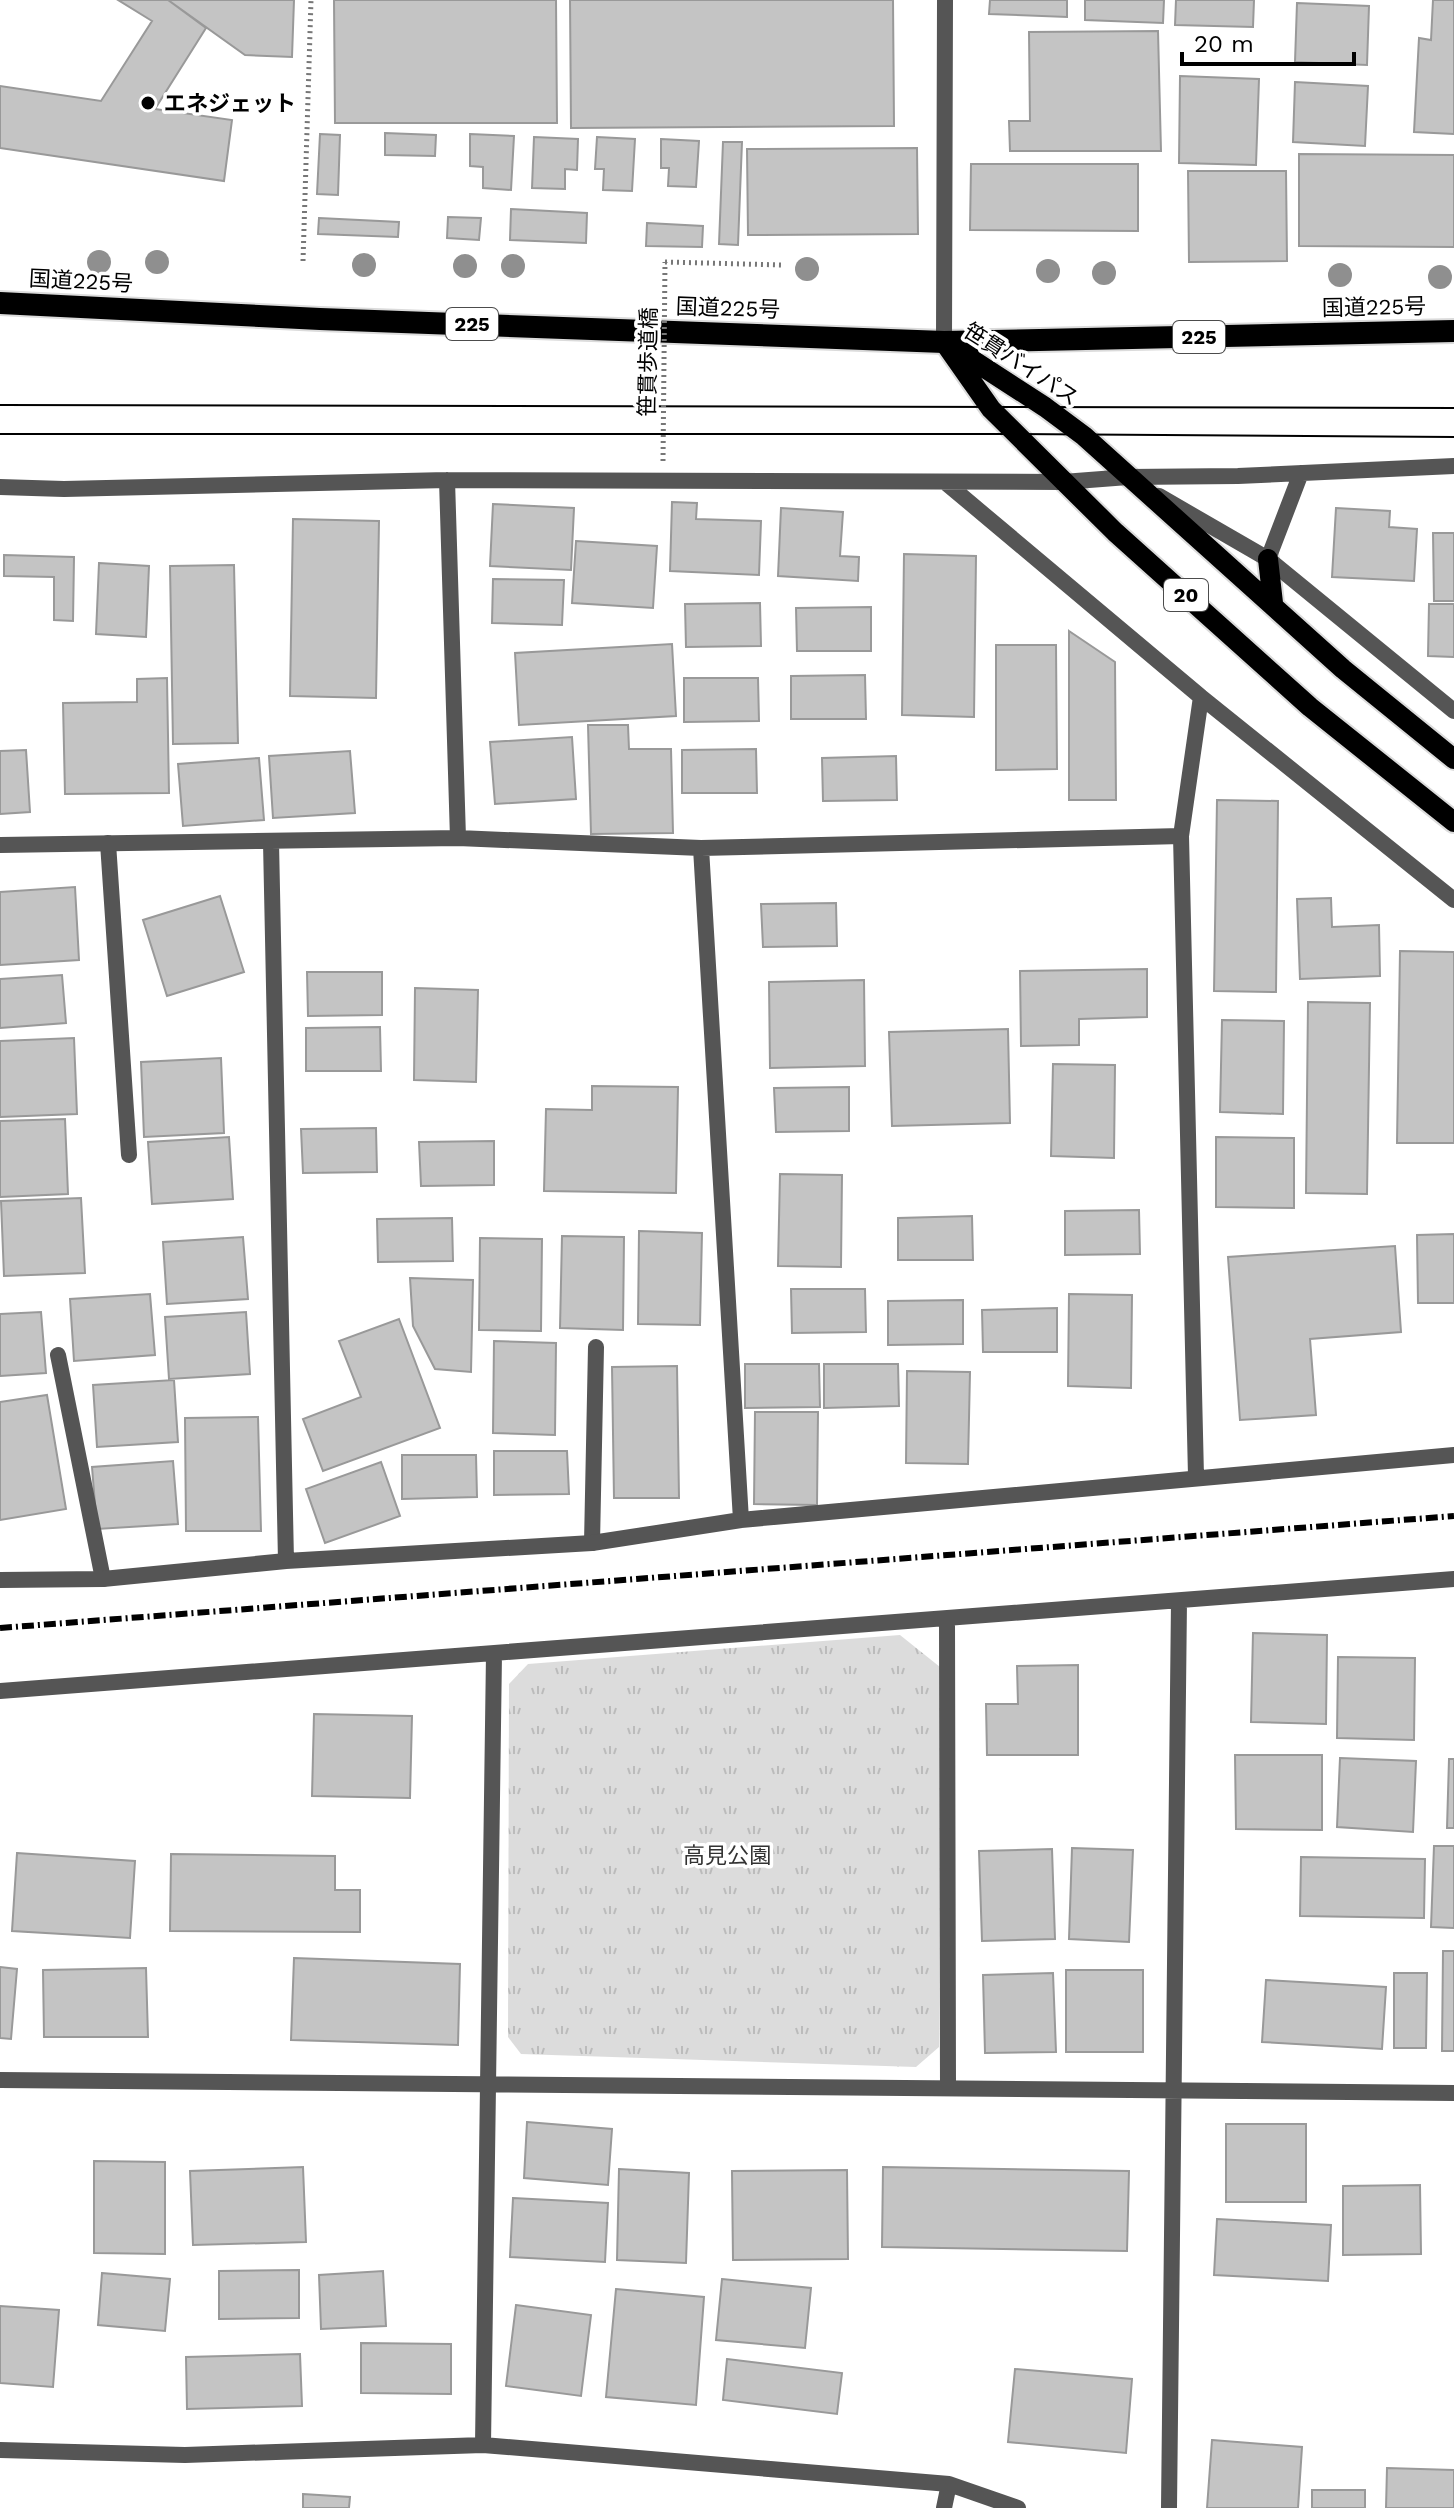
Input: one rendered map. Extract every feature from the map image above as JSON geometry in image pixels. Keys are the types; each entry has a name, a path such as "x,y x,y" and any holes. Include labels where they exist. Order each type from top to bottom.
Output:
{"highway":[{"name":"国道225号","path":"0,303 944,342 1454,331"}],"main road":[{"name":"笹貫バイパス","path":"944,342 1084,436 1343,669 1454,759"},
{"name":"笹貫バイパス","path":"944,342 991,409 1115,532 1310,707 1454,822"},
{"path":"1268,559 1273,603"}],"street":[{"path":"944,342 945,0"},
{"path":"0,487 64,489 447,480 1063,482 1454,466"},
{"path":"1268,559 1301,473"},
{"path":"1128,477 1268,559 1454,711"},
{"path":"447,480 458,838"},
{"path":"945,482 1201,697 1454,900"},
{"path":"1196,1476 1181,836 1201,697"},
{"path":"0,845 458,838 701,848 1181,836"},
{"path":"271,842 286,1561"},
{"path":"108,843 129,1155"},
{"path":"701,848 741,1520"},
{"path":"592,1543 596,1347"},
{"path":"58,1355 103,1579"},
{"path":"0,1580 103,1579 286,1561 592,1543 741,1520 1196,1476 1454,1455"},
{"path":"0,1691 1454,1579"},
{"path":"1169,2508 1179,1601"},
{"path":"947,1619 948,2087"},
{"path":"483,2445 494,1654"},
{"path":"0,2080 1454,2093"},
{"path":"0,2450 185,2455 483,2445 949,2484 1018,2508"},
{"path":"944,2508 949,2484"}],"path":[{"path":"303,261 311,0"},
{"name":"笹貫歩道橋","path":"663,461 665,262 783,265"}],"green space":[{"name":"高見公園","path":"900,1635 940,1667 939,2047 916,2067 521,2054 508,2037 509,1684 528,1664"}],"building":[{"path":"118,0 168,0 206,28 155,109 232,120 224,181 0,148 0,86 101,101 152,21"},
{"path":"168,0 294,0 292,57 245,55"},
{"path":"334,0 556,0 557,123 335,123"},
{"path":"570,0 893,0 894,126 571,128"},
{"path":"990,0 1067,0 1067,17 989,14"},
{"path":"1085,0 1164,0 1163,23 1085,20"},
{"path":"1176,0 1254,0 1253,27 1175,25"},
{"path":"1433,0 1454,0 1454,134 1414,132 1419,38 1431,40"},
{"path":"1297,3 1369,6 1367,65 1295,62"},
{"path":"1158,31 1161,151 1010,151 1009,121 1030,121 1029,32"},
{"path":"1180,76 1259,79 1256,165 1179,163"},
{"path":"1295,82 1368,86 1365,146 1293,142"},
{"path":"385,133 436,135 435,156 385,155"},
{"path":"320,134 340,135 338,195 317,194"},
{"path":"470,134 514,136 511,190 483,188 483,167 470,166"},
{"path":"534,137 578,139 577,170 565,169 565,189 532,188"},
{"path":"597,137 635,139 632,191 603,190 604,169 595,169"},
{"path":"661,139 699,141 696,187 668,186 669,168 661,168"},
{"path":"723,142 742,142 738,245 719,244"},
{"path":"917,148 918,234 748,235 747,149"},
{"path":"1299,154 1454,155 1454,247 1299,246"},
{"path":"971,164 1138,164 1138,231 970,230"},
{"path":"1188,171 1286,171 1287,261 1189,262"},
{"path":"511,209 587,213 586,243 510,240"},
{"path":"448,217 481,218 479,240 447,238"},
{"path":"319,218 399,222 398,237 318,234"},
{"path":"647,223 703,226 702,247 646,246"},
{"path":"672,502 697,503 696,519 761,521 759,575 670,571"},
{"path":"493,504 574,508 571,570 490,566"},
{"path":"781,508 843,512 840,556 859,557 858,581 778,576"},
{"path":"1336,508 1390,511 1389,527 1417,529 1414,581 1332,577"},
{"path":"293,519 379,521 376,698 290,696"},
{"path":"1433,533 1454,533 1454,601 1434,601"},
{"path":"576,541 657,546 653,608 572,603"},
{"path":"904,554 976,556 974,717 902,715"},
{"path":"4,555 74,557 73,621 54,620 54,577 4,576"},
{"path":"99,563 149,566 146,637 96,634"},
{"path":"234,565 238,743 173,744 170,566"},
{"path":"493,579 564,580 562,625 492,623"},
{"path":"760,603 761,646 686,647 685,604"},
{"path":"1429,604 1454,604 1454,657 1428,656"},
{"path":"871,607 871,651 797,651 796,608"},
{"path":"1069,631 1115,662 1116,800 1069,800"},
{"path":"672,644 676,716 519,725 515,653"},
{"path":"996,645 1056,645 1057,769 996,770"},
{"path":"865,675 866,719 791,719 791,676"},
{"path":"167,678 169,793 65,794 63,703 137,702 137,679"},
{"path":"684,678 758,678 759,721 684,722"},
{"path":"588,725 628,725 629,749 671,749 673,833 591,834"},
{"path":"572,737 576,799 495,804 490,742"},
{"path":"756,749 757,793 682,793 682,750"},
{"path":"26,750 30,812 0,814 0,751"},
{"path":"350,751 355,813 273,818 269,756"},
{"path":"896,756 897,800 823,801 822,758"},
{"path":"259,758 264,820 183,826 178,764"},
{"path":"1217,800 1278,801 1276,992 1214,991"},
{"path":"75,887 79,960 0,965 0,892"},
{"path":"220,896 244,972 167,996 143,920"},
{"path":"1331,898 1332,927 1379,925 1380,976 1300,979 1297,899"},
{"path":"836,903 837,946 763,947 761,904"},
{"path":"1400,951 1454,952 1454,1143 1397,1143"},
{"path":"1147,969 1147,1017 1079,1019 1079,1045 1021,1046 1020,971"},
{"path":"307,972 382,972 382,1015 308,1016"},
{"path":"62,975 66,1023 0,1028 0,979"},
{"path":"864,980 865,1066 770,1068 769,982"},
{"path":"415,988 478,990 476,1082 414,1080"},
{"path":"1308,1002 1370,1003 1367,1194 1306,1193"},
{"path":"1222,1020 1284,1021 1283,1114 1220,1112"},
{"path":"380,1027 381,1071 306,1071 306,1028"},
{"path":"1008,1029 1010,1123 892,1126 889,1032"},
{"path":"74,1038 77,1114 0,1117 0,1041"},
{"path":"221,1058 224,1133 144,1137 141,1062"},
{"path":"1053,1064 1115,1065 1114,1158 1051,1156"},
{"path":"592,1086 678,1087 676,1193 544,1191 546,1109 592,1110"},
{"path":"849,1087 849,1131 776,1132 774,1088"},
{"path":"65,1119 68,1194 0,1197 0,1121"},
{"path":"376,1128 377,1172 303,1173 301,1129"},
{"path":"229,1137 233,1199 152,1204 148,1142"},
{"path":"1216,1137 1294,1138 1294,1208 1216,1207"},
{"path":"494,1141 494,1185 421,1186 419,1142"},
{"path":"780,1174 842,1175 841,1267 778,1266"},
{"path":"81,1198 85,1273 4,1276 1,1201"},
{"path":"1139,1210 1140,1254 1065,1255 1065,1211"},
{"path":"972,1216 973,1260 898,1260 898,1218"},
{"path":"452,1218 453,1261 378,1262 377,1219"},
{"path":"639,1231 702,1233 700,1325 638,1324"},
{"path":"1454,1234 1454,1303 1418,1303 1417,1235"},
{"path":"562,1236 624,1237 623,1330 560,1328"},
{"path":"243,1237 248,1299 167,1304 163,1242"},
{"path":"480,1238 542,1239 541,1331 479,1330"},
{"path":"1395,1246 1401,1332 1310,1339 1316,1415 1240,1420 1228,1257"},
{"path":"410,1278 473,1280 471,1372 435,1369 413,1326"},
{"path":"791,1289 865,1289 866,1332 792,1333"},
{"path":"150,1294 155,1355 74,1361 70,1299"},
{"path":"1069,1294 1132,1295 1131,1388 1068,1386"},
{"path":"963,1300 963,1344 888,1345 888,1301"},
{"path":"1057,1308 1057,1352 983,1352 982,1310"},
{"path":"41,1312 46,1373 0,1376 0,1314"},
{"path":"246,1312 250,1374 169,1379 165,1317"},
{"path":"399,1319 440,1428 323,1471 303,1419 361,1397 339,1341"},
{"path":"494,1341 556,1343 555,1435 493,1433"},
{"path":"745,1364 819,1364 820,1407 745,1408"},
{"path":"824,1364 898,1364 899,1406 824,1408"},
{"path":"677,1366 679,1498 614,1498 612,1367"},
{"path":"907,1371 970,1372 968,1464 906,1463"},
{"path":"174,1380 178,1442 97,1447 93,1385"},
{"path":"47,1395 66,1509 0,1520 0,1402"},
{"path":"755,1412 818,1412 817,1505 754,1504"},
{"path":"258,1417 261,1531 186,1531 185,1418"},
{"path":"494,1451 567,1451 569,1494 494,1495"},
{"path":"402,1455 476,1455 477,1497 402,1499"},
{"path":"173,1461 178,1524 97,1529 92,1467"},
{"path":"381,1462 400,1516 325,1543 306,1489"},
{"path":"1253,1633 1327,1635 1326,1724 1251,1722"},
{"path":"1338,1657 1415,1658 1414,1740 1337,1738"},
{"path":"1078,1665 1078,1755 987,1755 986,1704 1018,1704 1017,1666"},
{"path":"314,1714 412,1716 410,1798 312,1796"},
{"path":"1235,1755 1322,1755 1322,1830 1236,1829"},
{"path":"1340,1758 1416,1761 1413,1832 1337,1827"},
{"path":"1449,1759 1454,1759 1454,1828 1447,1828"},
{"path":"1434,1846 1454,1846 1454,1928 1431,1927"},
{"path":"1072,1848 1133,1850 1129,1942 1069,1939"},
{"path":"1052,1849 1055,1939 982,1941 979,1851"},
{"path":"17,1853 135,1861 130,1938 12,1931"},
{"path":"171,1854 335,1856 335,1890 360,1890 360,1932 170,1931"},
{"path":"1301,1857 1425,1859 1424,1918 1300,1916"},
{"path":"1443,1951 1454,1951 1454,2051 1442,2051"},
{"path":"294,1958 460,1964 458,2045 291,2040"},
{"path":"0,1967 17,1969 11,2039 0,2038"},
{"path":"146,1968 148,2037 44,2037 43,1970"},
{"path":"1066,1970 1143,1970 1143,2052 1066,2052"},
{"path":"1053,1973 1056,2052 985,2053 983,1975"},
{"path":"1394,1973 1427,1973 1426,2048 1394,2048"},
{"path":"1266,1980 1386,1987 1382,2049 1262,2042"},
{"path":"527,2122 612,2129 608,2185 524,2178"},
{"path":"1226,2124 1306,2124 1306,2202 1226,2202"},
{"path":"94,2161 165,2162 165,2254 94,2253"},
{"path":"303,2167 306,2242 193,2245 190,2171"},
{"path":"883,2167 1129,2171 1127,2251 882,2247"},
{"path":"619,2169 689,2173 686,2263 617,2260"},
{"path":"847,2170 848,2259 733,2260 732,2171"},
{"path":"1420,2185 1421,2254 1343,2255 1343,2186"},
{"path":"513,2198 608,2203 605,2262 510,2257"},
{"path":"1217,2219 1331,2225 1328,2281 1214,2275"},
{"path":"299,2270 299,2318 219,2319 219,2271"},
{"path":"383,2271 386,2326 321,2329 319,2275"},
{"path":"102,2273 170,2279 165,2331 98,2325"},
{"path":"722,2279 811,2288 805,2348 716,2340"},
{"path":"616,2289 704,2297 696,2405 606,2397"},
{"path":"516,2305 591,2315 581,2396 506,2386"},
{"path":"0,2306 59,2310 53,2387 0,2383"},
{"path":"361,2343 451,2344 451,2394 361,2393"},
{"path":"300,2354 302,2406 187,2409 186,2357"},
{"path":"727,2359 842,2373 837,2414 723,2400"},
{"path":"1015,2369 1132,2379 1126,2453 1008,2442"},
{"path":"1212,2440 1302,2447 1298,2508 1207,2508"},
{"path":"1387,2468 1454,2470 1454,2508 1386,2508"},
{"path":"1312,2490 1365,2490 1365,2508 1312,2508"},
{"path":"303,2494 350,2497 349,2508 303,2508"}],"tram line":[{"path":"0,405 1454,408"},
{"path":"0,434 1454,437"}],"railway":[{"path":"0,1628 1454,1516"}],"place":[{"name":"エネジェット","path":"148,103"}]}
